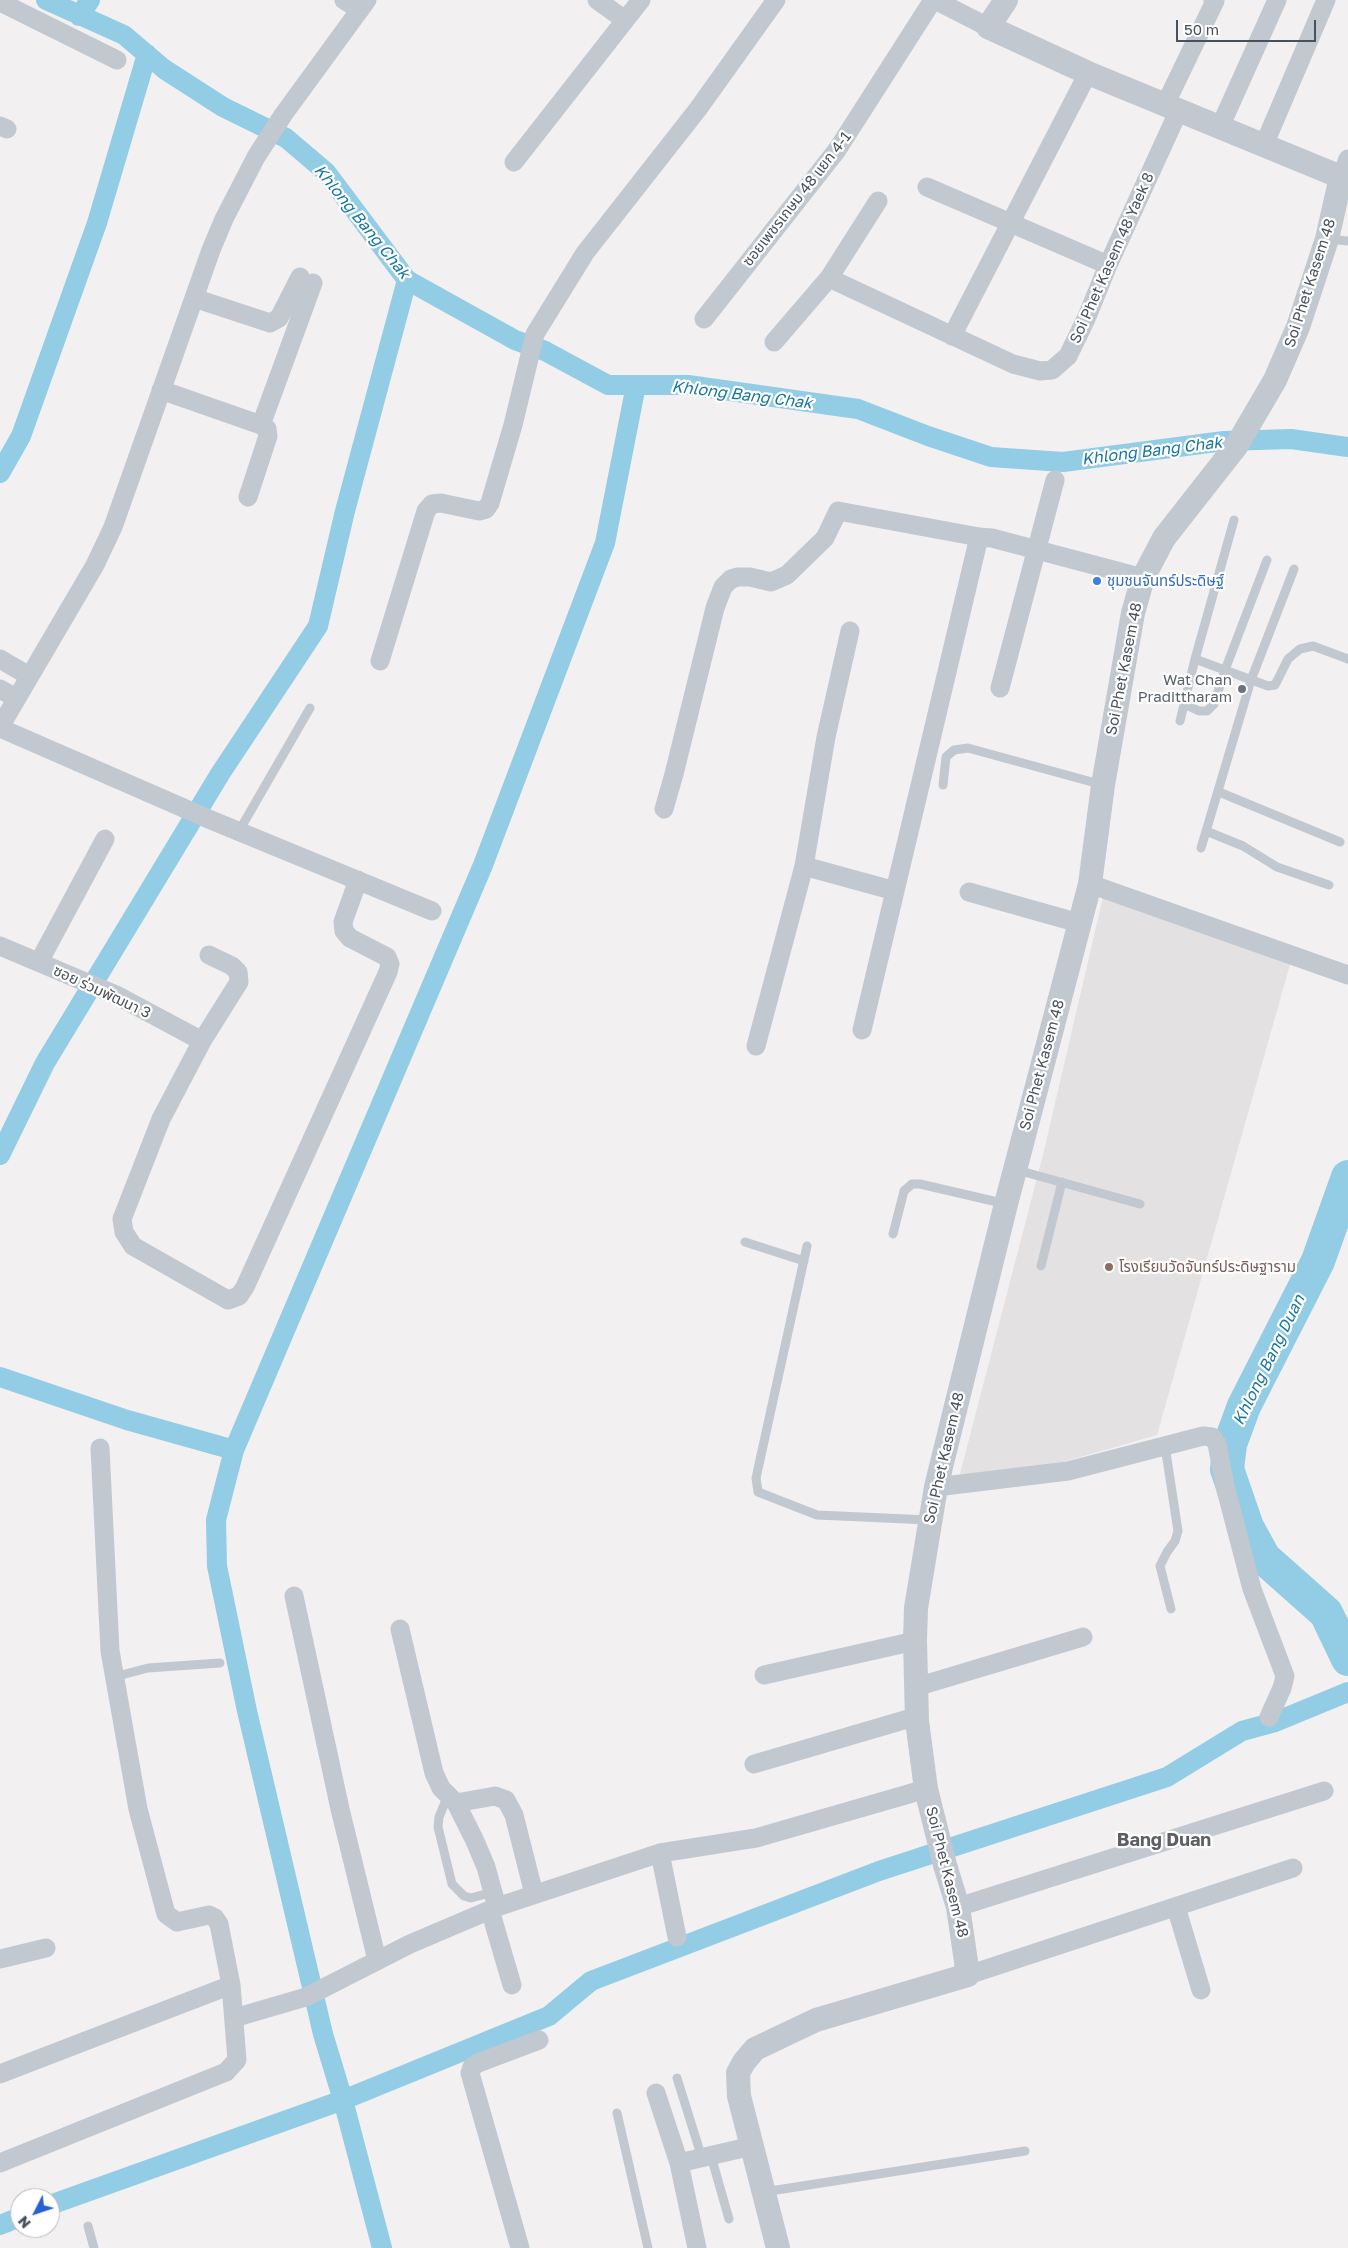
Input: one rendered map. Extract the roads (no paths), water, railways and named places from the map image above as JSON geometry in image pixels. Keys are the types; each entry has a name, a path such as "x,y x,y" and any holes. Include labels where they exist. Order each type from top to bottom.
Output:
{"street":[{"path":"597,0 625,20"},
{"path":"514,162 641,0"},
{"path":"380,661 426,511 432,504 441,503 479,511 486,509 490,503 513,425 535,334 585,253 698,109 776,0"},
{"path":"934,0 988,27 1006,0"},
{"name":"ซอยเพชรเกษม 48 แยก 4-1","path":"704,319 838,150 934,0"},
{"name":"Soi Phet Kasem 48 Yaek 8","path":"829,278 1013,364 1040,371 1052,370 1068,356 1086,319 1215,1 1213,0"},
{"path":"1220,127 1277,0"},
{"path":"1264,145 1326,0"},
{"path":"0,2 117,60"},
{"path":"357,3 256,157 224,220 194,298 113,527 95,565 29,676 8,694 0,727 211,820 432,912"},
{"name":"Soi Phet Kasem 48","path":"968,1975 958,1907 944,1865 926,1789 918,1716 915,1641 916,1608 929,1520 1006,1204 1090,884 1103,785 1133,613 1143,578 1164,538 1237,445 1275,380 1337,240 1345,168 1264,145 1088,73 988,27"},
{"path":"952,336 1088,73"},
{"path":"927,187 1108,265"},
{"path":"774,342 829,278 878,201"},
{"path":"194,298 270,323 279,318 306,280 261,425"},
{"path":"161,390 261,425 267,429 268,436 248,497"},
{"path":"1000,688 1054,480"},
{"path":"664,809 715,608 723,587 731,579 750,577 771,582 787,575 825,538 838,511 992,538 1143,578"},
{"path":"862,1030 979,537"},
{"path":"756,1046 804,866 826,737 850,631"},
{"path":"0,659 29,676"},
{"path":"38,962 105,839"},
{"path":"804,866 895,891"},
{"path":"209,955 232,966 238,972 238,982 202,1041 162,1119 122,1219 124,1232 133,1246 228,1300 238,1296 245,1287 388,972 390,964 388,957 350,938 344,931 343,922 358,880"},
{"path":"1090,884 1348,975"},
{"path":"968,892 1079,923"},
{"name":"ซอย ร่วมพัฒนา 3","path":"0,946 101,989 202,1041"},
{"path":"936,1487 1068,1471 1203,1436 1212,1437 1217,1444 1225,1486 1247,1573 1285,1676 1282,1688 1269,1717"},
{"path":"0,2163 226,2072 237,2060 231,1985 224,1943 216,1918 209,1915 177,1922 166,1914 138,1809 110,1650 106,1600 100,1448"},
{"path":"294,1596 340,1809 377,1960"},
{"path":"400,1628 434,1773 441,1788 452,1799 486,1867 512,1985"},
{"path":"916,1687 1083,1637"},
{"path":"764,1675 915,1641"},
{"path":"754,1764 918,1716"},
{"path":"234,2018 306,1997 493,1903 534,1894 660,1853 756,1838 926,1789"},
{"path":"958,1907 1324,1791"},
{"path":"452,1799 495,1796 506,1800 514,1815 534,1894"},
{"path":"660,1853 677,1937"},
{"path":"778,2248 739,2096 738,2073 744,2062 756,2049 816,2020 968,1975 1294,1868"},
{"path":"1176,1907 1201,1990"},
{"path":"0,1958 46,1948"},
{"path":"0,2074 231,1985"},
{"path":"520,2248 470,2073 472,2067 478,2063 539,2040"},
{"path":"656,2093 679,2163 697,2248"},
{"path":"679,2163 752,2146"}],"lane":[{"path":"1180,721 1195,659 1234,520"},
{"path":"1184,704 1199,711 1207,711 1214,704 1266,560"},
{"path":"1201,848 1251,680 1294,568"},
{"path":"1195,659 1268,686 1275,685 1280,679 1288,659 1300,649 1313,646 1348,658"},
{"path":"239,831 310,708"},
{"path":"943,785 946,757 954,750 968,748 1103,785"},
{"path":"1219,792 1340,842"},
{"path":"1206,831 1243,846 1277,867 1328,885"},
{"path":"1015,1169 1140,1204"},
{"path":"1041,1266 1062,1182"},
{"path":"893,1234 904,1192 912,1184 920,1184 1006,1204"},
{"path":"745,1242 804,1261"},
{"path":"807,1246 756,1478 758,1492 817,1515 929,1520"},
{"path":"1164,1446 1178,1531 1176,1541 1166,1552 1160,1566 1170,1609"},
{"path":"114,1677 148,1668 220,1663"},
{"path":"452,1799 439,1817 438,1827 452,1884 464,1896 493,1903"},
{"path":"677,2078 729,2218"},
{"path":"617,2113 648,2248"},
{"path":"764,2192 1025,2151"},
{"path":"88,2226 94,2248"}],"waterway":[{"name":"Khlong Bang Chak","path":"46,0 124,35 164,69 223,107 286,138 326,172 407,280 515,340 545,351 608,385 688,385 858,409 928,436 991,457 1063,462 1224,441 1291,439 1348,447"},
{"path":"79,16 90,0"},
{"path":"0,473 21,436 97,223 147,54"},
{"path":"0,1155 45,1063 220,774 318,626 345,511 407,280"},
{"path":"382,2248 343,2100 323,2034 247,1711 217,1566 216,1520 234,1450 483,865 605,543 636,385"},
{"name":"Khlong Bang Duan","path":"1348,1177 1318,1261 1244,1406 1230,1444 1227,1469 1247,1527 1264,1558 1326,1613 1348,1659"},
{"path":"0,1377 127,1420 234,1450"},
{"path":"60,2201 343,2100 549,2016 591,1981 879,1871 1167,1777 1242,1731 1275,1722 1348,1692"},
{"path":"0,2225 10,2221"}],"place":[{"name":"ชุมชนจันทร์ประดิษฐ์","path":"1097,581"},
{"name":"Wat Chan Pradittharam","path":"1242,689"},
{"name":"โรงเรียนวัดจันทร์ประดิษฐาราม","path":"1109,1267"}],"district":[{"name":"Bang Duan","path":"1164,1840"}]}
